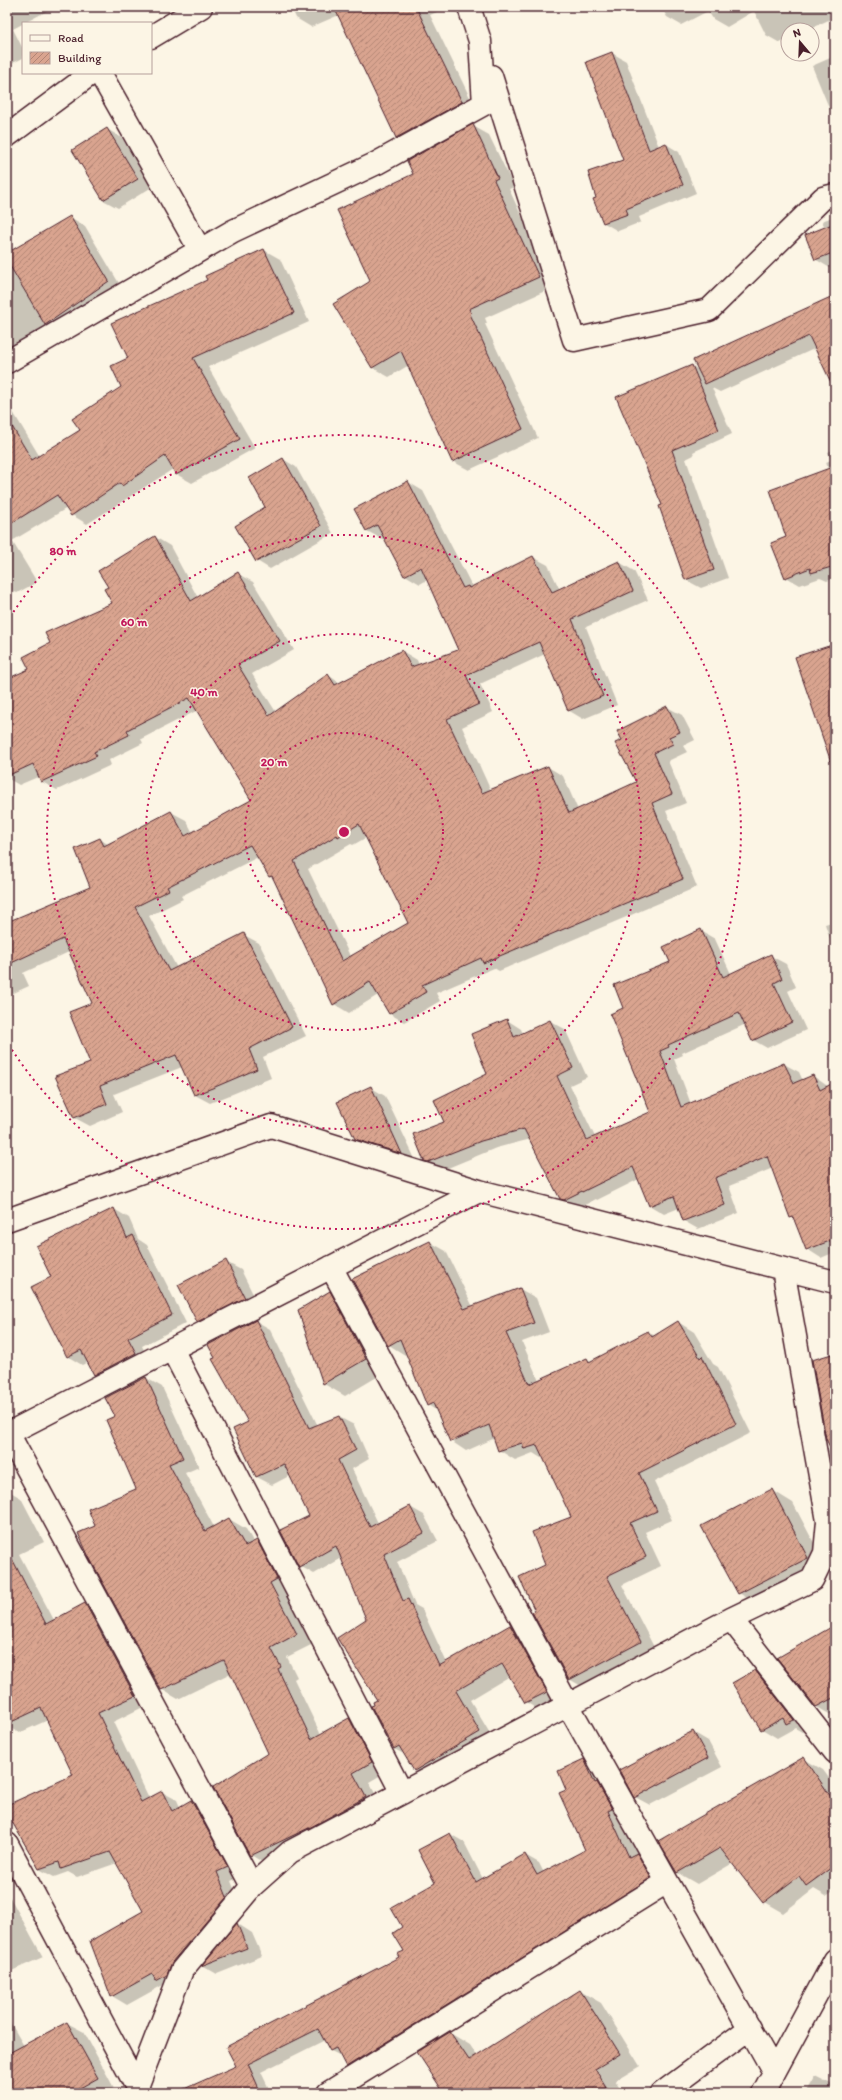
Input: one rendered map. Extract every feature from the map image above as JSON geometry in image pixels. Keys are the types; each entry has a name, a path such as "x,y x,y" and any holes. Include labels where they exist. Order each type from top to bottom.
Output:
{"street":[{"path":"152,36 201,7"},
{"path":"469,7 574,340 709,310 823,198 835,196"},
{"path":"7,362 233,231 377,163 484,104 480,41"},
{"path":"7,136 91,74"},
{"path":"101,74 200,250"},
{"path":"7,1220 271,1126 478,1191 835,1282"},
{"path":"252,1886 7,1433 478,1191"},
{"path":"331,1267 568,1705 774,2072"},
{"path":"139,2090 182,1970 252,1886 290,1852 731,1619 812,1580 824,1553 828,1521 783,1269"},
{"path":"172,1349 402,1793"},
{"path":"731,1619 835,1752"},
{"path":"7,1844 139,2090"},
{"path":"328,2093 667,1882"},
{"path":"763,2093 835,1960"},
{"path":"662,2093 750,2028"}],"building":[{"path":"334,7 416,7 462,102 396,138"},
{"path":"612,52 649,150 666,143 683,185 626,209 628,214 603,223 593,199 596,198 588,172 623,160 586,62"},
{"path":"473,124 498,178 494,180 539,277 469,309 523,429 452,462 401,351 372,368 333,304 370,280 337,210 413,174 407,161"},
{"path":"107,128 138,179 103,200 72,150"},
{"path":"70,216 109,281 45,325 7,261 7,253"},
{"path":"835,223 835,252 815,260 805,235"},
{"path":"264,249 294,313 193,358 240,439 176,475 165,456 122,486 120,483 71,516 57,495 7,526 7,418 32,460 80,430 72,419 121,387 111,366 128,358 111,323 207,280 205,276"},
{"path":"835,295 835,391 809,336 705,384 693,360"},
{"path":"692,365 719,430 672,450 714,570 685,580 659,506 662,505 616,397"},
{"path":"283,458 321,526 256,562 235,526 265,507 249,478"},
{"path":"835,466 835,566 811,573 810,568 785,578 771,543 786,537 770,490"},
{"path":"408,481 463,588 468,586 469,588 533,556 552,592 619,561 633,591 572,619 603,696 568,711 539,642 466,675 479,704 447,719 482,793 548,766 569,813 636,782 615,743 622,740 617,731 667,706 680,732 669,737 673,744 654,753 672,794 652,803 683,879 483,963 481,958 422,985 426,992 389,1014 370,982 333,1005 272,876 269,877 250,845 167,887 169,890 135,907 169,971 244,933 292,1027 249,1049 257,1069 215,1087 194,1095 176,1055 100,1086 107,1104 74,1118 55,1076 90,1063 69,1012 92,1003 63,939 7,965 7,922 90,887 75,849 100,838 104,846 171,811 185,836 251,800 189,698 127,730 129,735 94,752 97,756 41,782 33,764 7,776 7,679 29,669 23,657 50,643 45,633 112,603 104,589 108,587 98,571 155,536 191,601 238,572 280,641 238,665 269,716 328,674 335,685 402,650 411,667 458,650 421,567 404,576 377,525 366,531 354,509","holes":["359,824 408,923 342,961 294,861 337,835 338,837"]},
{"path":"835,644 835,761 831,762 795,657"},
{"path":"701,929 723,977 771,954 782,979 774,983 792,1022 752,1041 739,1013 668,1045 669,1047 660,1051 681,1107 784,1063 794,1083 813,1075 820,1090 835,1082 835,1239 806,1250 793,1217 790,1218 767,1156 715,1178 725,1205 683,1221 674,1196 649,1206 633,1167 564,1200 560,1199 524,1129 481,1141 428,1162 424,1161 413,1134 444,1122 434,1100 487,1074 471,1034 507,1019 514,1037 550,1020 573,1068 557,1076 587,1140 650,1112 610,1014 623,1008 614,985 670,962 663,947"},
{"path":"371,1086 402,1154 355,1139 337,1102"},
{"path":"114,1208 127,1238 133,1235 172,1315 128,1338 136,1353 94,1375 81,1350 67,1357 31,1287 51,1277 36,1246"},
{"path":"430,1241 464,1309 520,1288 534,1323 506,1333 529,1384 587,1358 589,1362 648,1331 652,1337 678,1321 700,1358 702,1356 736,1424 639,1473 657,1511 630,1523 646,1557 607,1576 641,1642 569,1680 532,1612 535,1611 519,1577 545,1565 532,1532 571,1517 537,1445 524,1449 522,1443 498,1451 489,1425 450,1442 433,1403 427,1406 400,1339 388,1346 352,1279"},
{"path":"226,1260 245,1298 197,1322 178,1285"},
{"path":"330,1291 366,1359 323,1384 298,1310"},
{"path":"256,1320 309,1428 339,1416 356,1450 338,1460 370,1527 410,1506 424,1533 384,1554 403,1601 408,1599 439,1666 510,1625 547,1692 525,1703 502,1664 456,1691 480,1732 414,1771 399,1746 394,1749 371,1706 374,1705 373,1702 377,1700 337,1638 366,1619 336,1546 299,1567 280,1530 309,1516 284,1464 256,1477 233,1429 248,1422 212,1359 215,1358 208,1345"},
{"path":"835,1353 835,1457 826,1439 812,1360"},
{"path":"146,1377 183,1458 169,1464 205,1531 229,1518 245,1546 257,1540 277,1579 270,1583 297,1634 271,1648 281,1667 278,1669 311,1739 349,1718 372,1762 353,1773 366,1797 313,1826 250,1856 213,1787 268,1753 224,1660 161,1690 89,1557 78,1533 95,1526 88,1509 136,1489 106,1420 115,1416 105,1398"},
{"path":"772,1489 808,1558 738,1594 701,1526"},
{"path":"7,1549 46,1624 85,1603 135,1696 98,1713 141,1802 162,1791 172,1811 191,1800 228,1867 217,1872 227,1897 172,1962 167,1975 156,1981 152,1974 111,1997 90,1941 143,1911 110,1852 61,1869 59,1862 39,1869 7,1813 7,1805 73,1775 41,1708 7,1724"},
{"path":"835,1625 835,1697 816,1707 777,1658"},
{"path":"755,1670 794,1720 786,1724 783,1718 761,1730 732,1683"},
{"path":"693,1731 708,1758 634,1798 619,1770"},
{"path":"804,1757 835,1803 835,1865 806,1886 799,1876 763,1903 720,1848 677,1873 658,1841"},
{"path":"584,1759 595,1783 597,1782 612,1809 608,1811 629,1857 637,1853 651,1878 346,2067 336,2048 330,2051 318,2029 248,2064 261,2093 175,2093 236,2066 226,2047 399,1957 397,1954 404,1951 393,1933 402,1927 391,1908 435,1883 418,1850 450,1833 476,1882 525,1854 537,1875 585,1850 559,1793 566,1790 558,1771"},
{"path":"237,1923 247,1948 201,1966"},
{"path":"580,1990 620,2054 595,2069 610,2093 444,2093 417,2052 450,2032 469,2060"},
{"path":"67,2022 98,2078 71,2093 7,2093 7,2054"}]}
